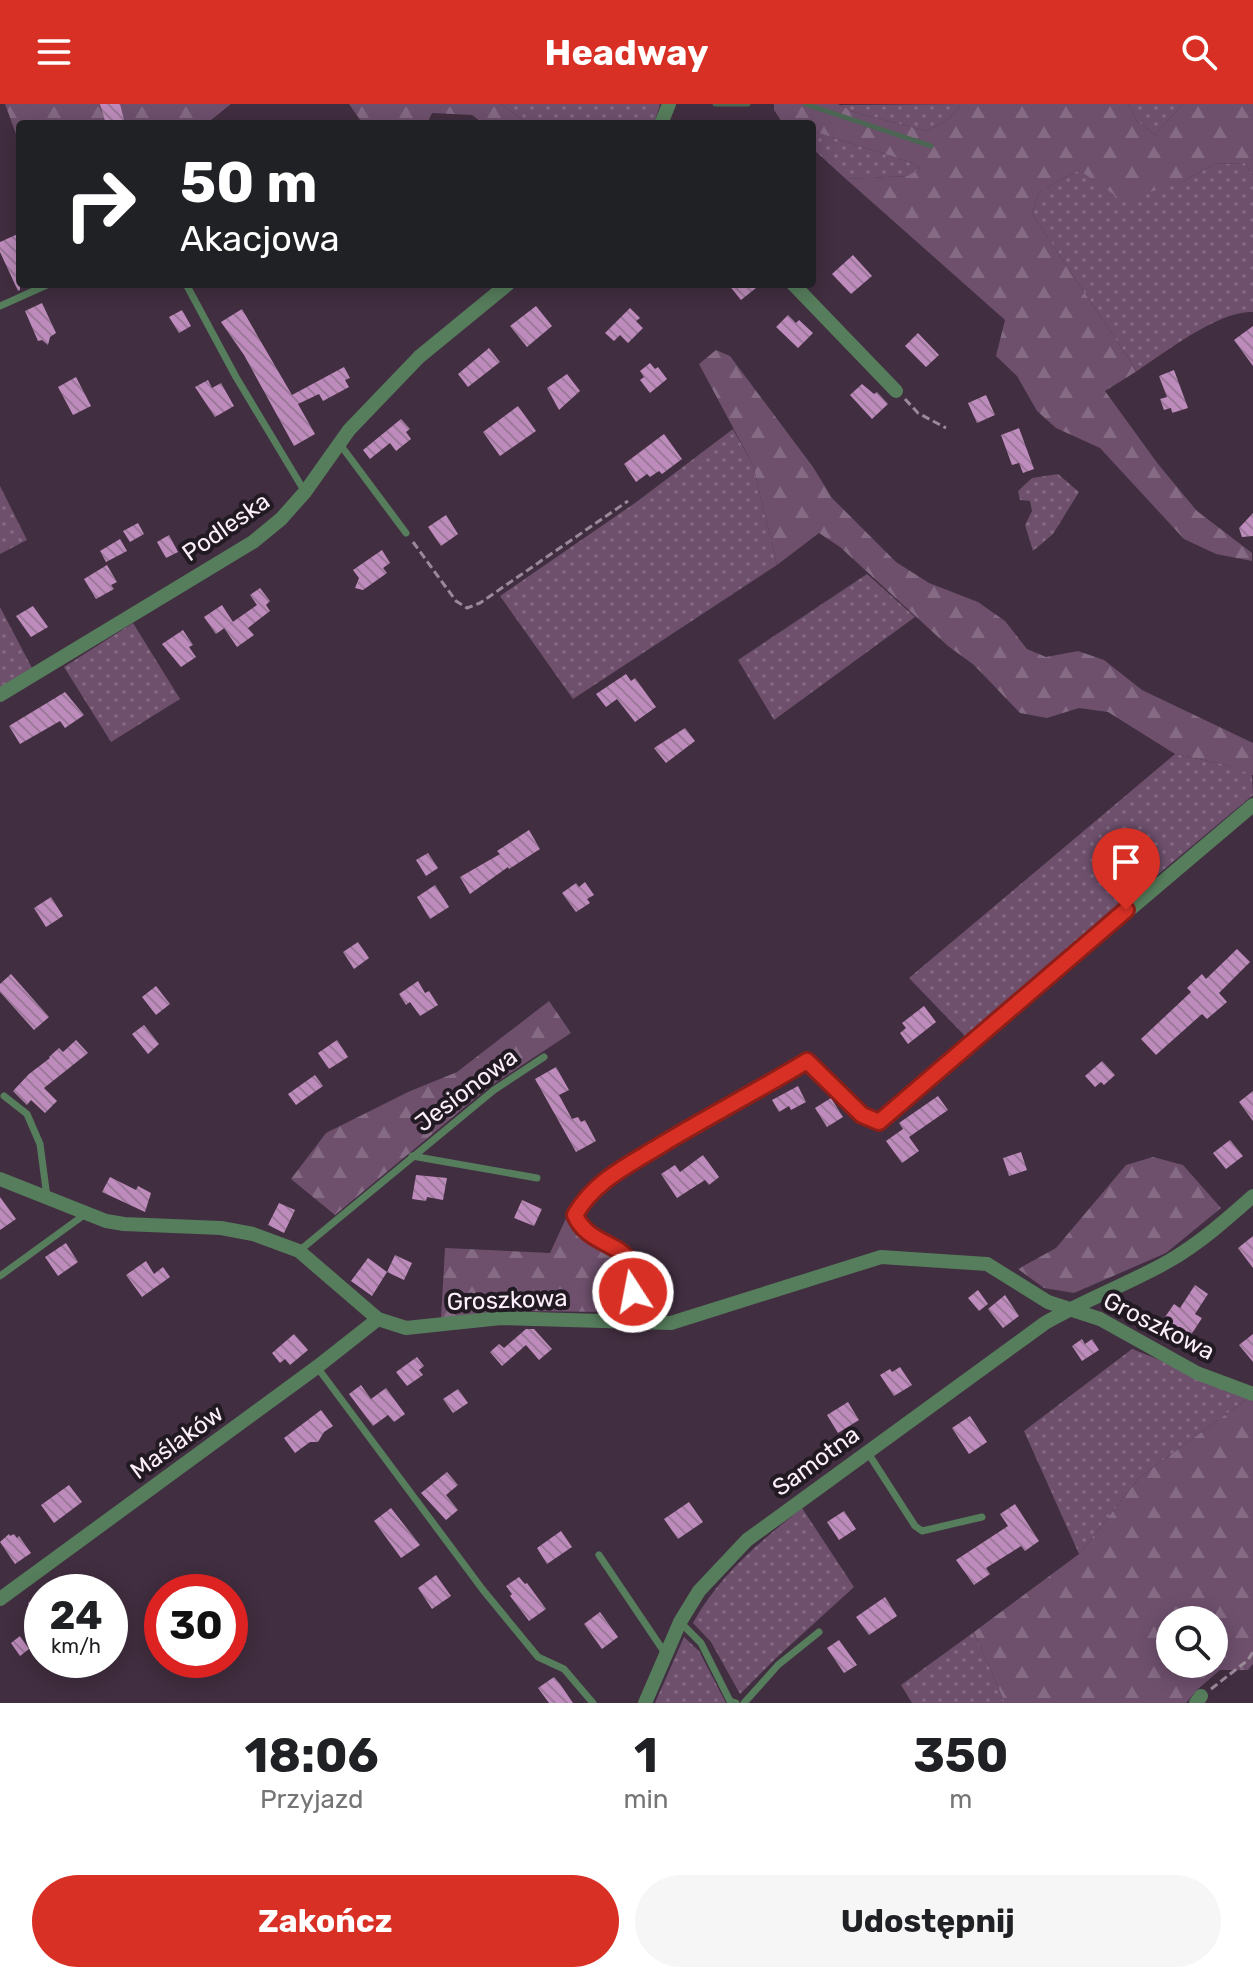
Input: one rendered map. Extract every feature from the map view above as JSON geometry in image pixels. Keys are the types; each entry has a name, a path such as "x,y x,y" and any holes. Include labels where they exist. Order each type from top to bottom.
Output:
{"street":[{"name":"Podleska","path":"0,695 253,542 281,519 305,492 349,430 419,357 503,288"},
{"path":"797,288 896,391"},
{"path":"619,1320 631,1299 635,1284 631,1262 616,1248 588,1235 575,1215 582,1202 600,1183 698,1122 807,1061 862,1115 879,1122 1136,901 1253,805"},
{"name":"Groszkowa","path":"0,1179 84,1215 124,1224 221,1228 253,1234 299,1251 378,1319 406,1328 501,1318 671,1323 881,1257 987,1264 1048,1302 1072,1307 1100,1319 1197,1373 1253,1394"},
{"name":"Samotna","path":"645,1703 680,1622 699,1591 747,1540 1045,1323 1167,1262 1203,1240 1253,1196"},
{"name":"Maślaków","path":"0,1599 378,1319"}],"lane":[{"path":"0,306 40,288"},
{"path":"188,288 236,377 305,492"},
{"path":"339,443 406,533"},
{"name":"Jesionowa","path":"299,1251 494,1090 544,1057"},
{"path":"4,1096 27,1114 32,1124 40,1144 47,1197"},
{"name":"Jesionowa","path":"412,1156 537,1178"},
{"path":"0,1276 84,1215"},
{"path":"317,1367 483,1590 538,1657 564,1669 593,1703"},
{"path":"867,1451 915,1526 922,1531 982,1517"},
{"path":"599,1555 666,1655"},
{"path":"680,1622 701,1643 730,1701 736,1703"},
{"path":"744,1703 778,1665 819,1632"}],"path":[{"path":"896,391 918,413 946,428"},
{"path":"406,533 456,601 467,608 480,603 628,501"},
{"path":"1198,1700 1248,1660 1253,1652"}],"green space":[{"path":"5,104 231,104 211,120 16,120 16,134"},
{"path":"349,104 501,104 523,120 479,120 472,115 432,113 429,120 360,120"},
{"path":"501,104 660,104 655,120 523,120"},
{"path":"774,104 838,104 854,112 927,131 950,118 961,104 1128,104 1137,121 1155,135 1183,104 1253,104 1253,175 1245,163 1215,164 1183,181 1123,201 1079,170 1039,192 1032,214 1137,371 1105,391 1197,511 1252,553 1252,561 1216,554 1184,539 1100,448 1056,428 1037,411 1017,376 996,356 1005,320 846,179 907,176 920,169 913,163 816,132 816,120 781,120"},
{"path":"961,104 950,118 927,131 854,112 840,105"},
{"path":"1128,104 1183,104 1155,135 1137,121"},
{"path":"816,132 913,163 921,170 907,176 846,179 816,152"},
{"path":"1245,163 1253,175 1253,312 1240,313 1209,325 1137,371 1032,214 1039,192 1079,170 1183,181 1215,164"},
{"path":"716,350 730,356 813,467 832,498 896,562 929,583 978,602 1005,621 1027,649 1046,657 1078,651 1104,660 1142,690 1253,743 1253,775 1223,764 1175,754 1108,712 1079,708 1047,718 1020,713 974,665 948,646 840,547 819,533 777,565 753,465 699,364"},
{"path":"733,429 753,465 777,565 573,699 500,596 635,503"},
{"path":"1058,474 1079,492 1053,534 1033,551 1025,525 1032,511 1030,501 1020,500 1018,491 1032,478"},
{"path":"0,486 27,540 0,554"},
{"path":"867,574 915,617 774,720 738,660"},
{"path":"0,607 32,668 0,687"},
{"path":"133,623 180,699 111,742 64,667"},
{"path":"1175,754 1252,774 1253,795 965,1036 909,978"},
{"path":"549,1001 571,1033 489,1087 335,1215 291,1179 326,1133 408,1092 457,1072"},
{"path":"1153,1157 1183,1165 1221,1208 1166,1253 1074,1293 1044,1288 1018,1269 1056,1248 1126,1165"},
{"path":"568,1214 579,1233 628,1265 625,1290 613,1312 501,1311 441,1318 445,1248 550,1253"},
{"path":"1132,1349 1251,1396 1140,1477 1079,1554 1024,1431"},
{"path":"1253,1397 1253,1664 1248,1670 1228,1670 1228,1606 1156,1606 1156,1678 1211,1678 1186,1703 1005,1703 974,1632 1079,1554 1140,1477"},
{"path":"802,1508 854,1587 740,1694 711,1642 693,1623 728,1574"},
{"path":"974,1632 1005,1703 912,1703 901,1685"},
{"path":"684,1637 699,1651 726,1703 655,1703"}],"building":[{"path":"100,104 120,104 124,120 105,120"},
{"path":"16,235 16,287 0,252 0,242"},
{"path":"853,255 872,276 851,294 832,274"},
{"path":"731,288 756,288 741,300"},
{"path":"42,303 56,333 50,337 48,345 42,340 38,341 25,311"},
{"path":"536,306 552,326 527,347 510,326"},
{"path":"630,308 640,318 636,321 643,328 628,343 620,335 614,341 605,333"},
{"path":"242,309 292,395 344,367 350,378 345,380 349,387 323,401 319,394 298,404 315,434 294,446 244,355 221,322"},
{"path":"182,310 191,326 179,333 169,317"},
{"path":"788,315 813,333 798,348 776,327"},
{"path":"1253,326 1253,366 1234,340"},
{"path":"918,333 939,355 926,367 905,346"},
{"path":"489,348 500,362 468,387 458,374"},
{"path":"650,363 655,369 658,367 667,379 650,393 640,380 644,377 640,371"},
{"path":"1174,370 1188,408 1172,413 1171,408 1164,410 1160,399 1167,397 1159,376"},
{"path":"567,374 580,391 559,410 547,388"},
{"path":"76,377 91,406 73,415 58,387"},
{"path":"208,380 212,388 221,383 234,406 215,417 195,387"},
{"path":"862,384 874,394 877,392 888,404 872,419 850,395"},
{"path":"986,395 995,415 977,423 968,403"},
{"path":"518,406 536,431 500,456 483,432"},
{"path":"401,419 410,429 406,432 411,439 396,451 390,443 370,459 363,450"},
{"path":"1019,428 1034,469 1023,473 1019,463 1012,465 1001,435"},
{"path":"664,434 682,459 662,474 659,471 650,477 647,474 636,482 624,464"},
{"path":"1253,513 1253,536 1242,537 1239,528"},
{"path":"446,515 458,534 441,546 428,527"},
{"path":"138,523 144,534 130,542 123,531"},
{"path":"169,535 178,552 166,558 157,542"},
{"path":"120,539 127,551 106,562 100,551"},
{"path":"382,550 390,563 383,568 387,573 363,590 355,588 359,578 353,570"},
{"path":"107,565 117,582 111,585 114,589 96,599 84,579"},
{"path":"260,588 270,601 266,605 270,611 248,628 254,635 237,647 224,628 257,605 250,595"},
{"path":"222,605 233,622 216,634 204,617"},
{"path":"33,606 48,627 31,637 16,616"},
{"path":"183,630 193,645 189,647 196,657 181,667 162,644"},
{"path":"626,674 631,681 635,678 656,707 635,722 617,699 606,707 596,694"},
{"path":"65,692 84,715 65,728 60,721 20,744 9,726"},
{"path":"685,728 695,741 666,763 654,748"},
{"path":"529,830 540,849 470,894 460,877 500,854 497,851"},
{"path":"428,853 438,868 426,876 416,860"},
{"path":"585,882 594,895 587,899 590,903 576,912 562,893 576,883 579,887"},
{"path":"435,885 449,907 430,919 417,897"},
{"path":"51,897 63,916 46,927 34,908"},
{"path":"358,942 369,958 354,969 343,952"},
{"path":"1237,949 1250,962 1219,993 1227,1002 1207,1019 1202,1014 1156,1055 1141,1039 1191,992 1187,988 1202,974 1206,979"},
{"path":"11,974 49,1017 34,1030 0,992 0,984"},
{"path":"418,981 438,1005 420,1016 410,1002 406,1005 399,994"},
{"path":"156,986 170,1004 156,1015 142,997"},
{"path":"924,1006 936,1022 908,1044 900,1033 906,1028 902,1023"},
{"path":"144,1025 159,1044 148,1054 132,1034"},
{"path":"76,1040 88,1053 44,1088 57,1101 45,1113 31,1100 27,1105 13,1091 59,1048 63,1052"},
{"path":"337,1040 348,1057 329,1069 318,1053"},
{"path":"1102,1061 1115,1075 1104,1085 1101,1082 1095,1087 1085,1076"},
{"path":"556,1067 569,1090 559,1095 572,1119 578,1117 581,1122 585,1120 596,1141 576,1152 535,1079"},
{"path":"315,1075 323,1086 296,1105 288,1094"},
{"path":"798,1086 806,1102 779,1112 772,1100"},
{"path":"1253,1091 1253,1121 1239,1102"},
{"path":"938,1096 948,1110 909,1137 919,1151 902,1163 886,1141 903,1129 899,1123"},
{"path":"831,1098 843,1117 827,1127 815,1108"},
{"path":"1230,1140 1243,1156 1226,1169 1213,1153"},
{"path":"1021,1152 1027,1170 1009,1176 1003,1158"},
{"path":"703,1155 719,1177 709,1185 705,1180 677,1198 661,1174 675,1165 680,1172"},
{"path":"416,1175 447,1178 443,1200 427,1197 426,1201 412,1199"},
{"path":"110,1177 136,1190 138,1186 151,1193 145,1212 102,1192"},
{"path":"0,1197 16,1219 0,1230"},
{"path":"522,1200 542,1209 534,1226 514,1218"},
{"path":"279,1203 295,1210 284,1233 268,1225"},
{"path":"1253,1236 1253,1268 1238,1248"},
{"path":"66,1243 78,1262 58,1276 45,1257"},
{"path":"395,1255 412,1263 404,1280 387,1272"},
{"path":"368,1258 387,1272 372,1296 351,1281"},
{"path":"146,1261 154,1274 163,1267 170,1277 142,1297 126,1275"},
{"path":"1195,1285 1208,1294 1195,1314 1202,1318 1189,1338 1180,1332 1178,1335 1163,1320 1174,1304 1180,1308"},
{"path":"978,1290 988,1304 979,1311 968,1298"},
{"path":"1005,1295 1019,1316 1003,1328 988,1309"},
{"path":"526,1329 534,1329 552,1349 539,1360 526,1345 502,1366 490,1352 499,1344 504,1348"},
{"path":"294,1334 308,1350 290,1365 285,1359 280,1363 272,1353"},
{"path":"1253,1334 1253,1362 1239,1345"},
{"path":"1082,1339 1085,1344 1092,1339 1099,1350 1082,1361 1072,1346"},
{"path":"417,1357 424,1366 419,1370 423,1375 407,1386 396,1372"},
{"path":"900,1367 912,1385 894,1396 880,1375"},
{"path":"361,1385 371,1399 386,1388 405,1414 394,1422 388,1415 373,1426 349,1394"},
{"path":"458,1389 468,1403 453,1413 443,1399"},
{"path":"848,1402 859,1420 838,1433 827,1415"},
{"path":"321,1410 333,1426 324,1432 318,1442 310,1442 295,1453 284,1438"},
{"path":"970,1416 987,1442 969,1454 952,1428"},
{"path":"447,1472 458,1485 446,1495 458,1510 446,1520 421,1493"},
{"path":"69,1485 82,1502 54,1523 41,1505"},
{"path":"689,1502 703,1522 678,1539 664,1519"},
{"path":"1015,1504 1039,1541 1025,1551 1021,1546 986,1568 990,1574 974,1585 956,1560 1008,1526 1000,1514"},
{"path":"391,1508 420,1545 401,1558 374,1521"},
{"path":"844,1511 856,1529 839,1540 827,1522"},
{"path":"561,1531 572,1547 547,1564 537,1548"},
{"path":"9,1534 19,1536 31,1553 15,1564 0,1542"},
{"path":"436,1575 451,1596 432,1609 418,1588"},
{"path":"519,1577 546,1609 529,1621 506,1586"},
{"path":"885,1597 897,1616 869,1635 856,1617"},
{"path":"600,1612 618,1637 602,1649 584,1624"},
{"path":"20,1636 24,1642 24,1653 20,1656 11,1643"},
{"path":"839,1640 857,1665 844,1673 827,1648"},
{"path":"554,1677 573,1703 549,1703 538,1688"}],"waterway":[{"path":"715,104 748,104"},
{"path":"805,104 931,146"}],"route":[{"path":"633,1292 635,1274 629,1258 588,1235 575,1215 582,1202 600,1183 698,1122 807,1061 862,1115 879,1122 1126,910"}]}
